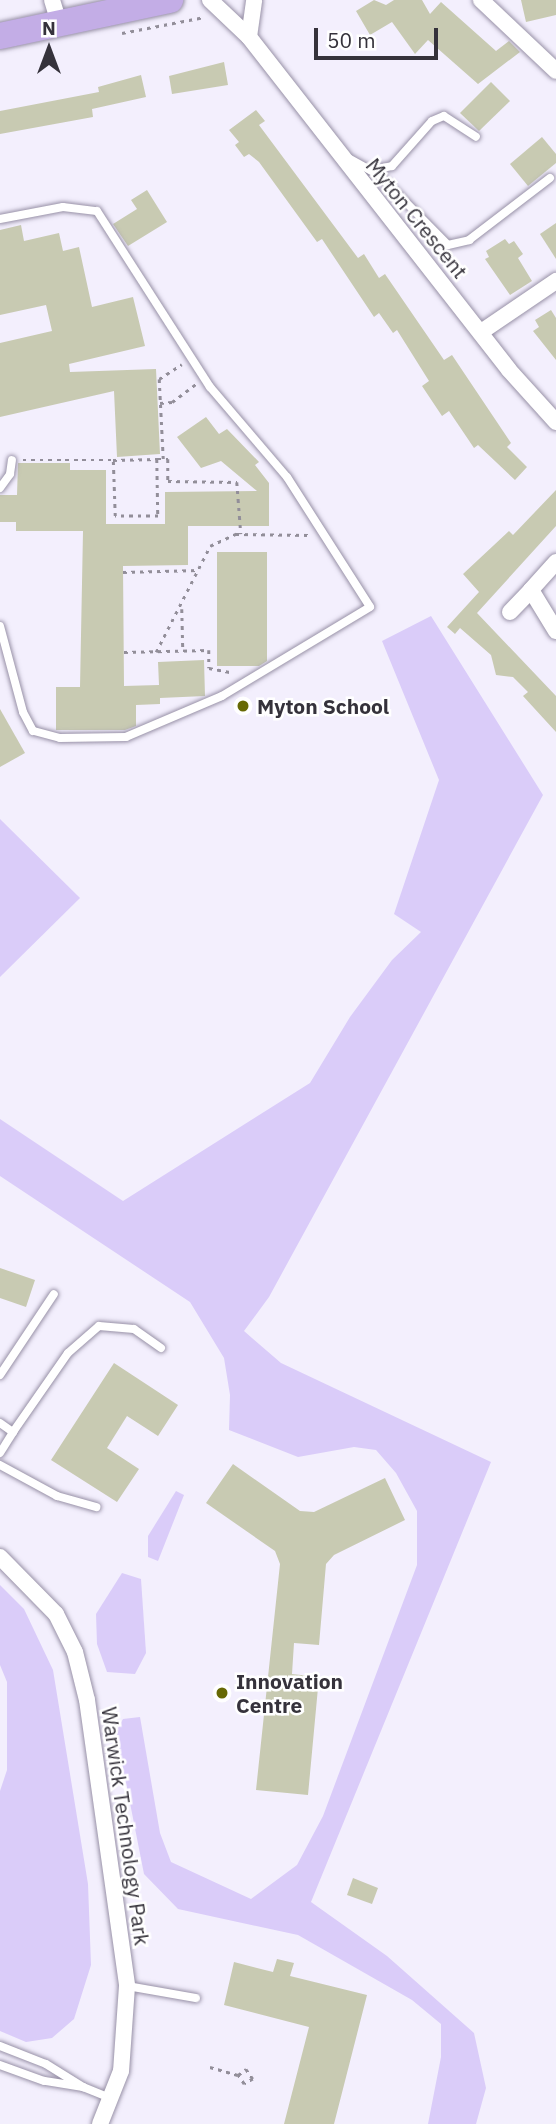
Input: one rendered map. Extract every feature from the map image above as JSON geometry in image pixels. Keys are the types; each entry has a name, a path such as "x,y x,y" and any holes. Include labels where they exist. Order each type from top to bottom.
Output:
{"main road":[{"path":"0,36 55,12 170,0"}],"street":[{"name":"Myton Crescent","path":"210,0 249,37 528,394 556,422"},
{"path":"249,37 254,0"},
{"path":"481,0 556,71"},
{"path":"481,332 556,281"},
{"path":"510,612 556,562"},
{"path":"531,590 556,631"},
{"name":"Warwick Technology Park","path":"0,1557 50,1606 75,1652 87,1700 127,1986 125,2049 113,2099 100,2124"}],"lane":[{"path":"372,170 392,166 432,121 444,116 476,137"},
{"path":"339,154 372,170 439,241 453,245 469,240 550,178"},
{"path":"0,219 63,206 97,211 204,378 287,477 370,607 262,673 126,737 45,736 27,722 0,626"},
{"path":"0,488 10,474 12,460"},
{"path":"0,1375 54,1294"},
{"path":"0,1453 68,1353 99,1326 134,1329 161,1348"},
{"path":"0,1423 13,1432"},
{"path":"0,1465 57,1496 96,1507"},
{"path":"127,1986 195,1998"},
{"path":"0,2046 46,2064 83,2087 113,2099"},
{"path":"0,2064 44,2081 83,2087"}],"path":[{"path":"163,459 159,379 191,358"},
{"path":"160,403 172,402 204,378"},
{"path":"113,460 115,516 158,516 157,459"},
{"path":"12,460 168,459 168,481 237,482 241,534"},
{"path":"156,652 182,608 209,546 241,534 324,535"},
{"path":"123,572 199,570"},
{"path":"182,608 183,651"},
{"path":"124,652 209,650 209,668 220,669 220,673 262,673"},
{"path":"210,2067 238,2075"}],"shaded area":[{"path":"431,616 543,795 269,1297 244,1331 281,1363 491,1462 311,1902 387,1956 474,2033 486,2088 476,2124 428,2124 441,2057 441,2024 412,2000 298,1935 178,1909 144,1874 116,1732 123,1719 140,1717 160,1833 171,1862 251,1899 297,1865 323,1816 417,1565 417,1511 396,1473 376,1450 354,1447 298,1457 229,1430 230,1395 224,1358 190,1302 0,1176 0,1119 123,1201 310,1083 350,1017 392,960 421,932 394,914 439,780 382,641"},
{"path":"0,819 80,898 0,977"},
{"path":"176,1491 184,1495 158,1561 148,1557 148,1536"},
{"path":"122,1573 141,1579 146,1653 135,1674 107,1672 97,1644 96,1614"},
{"path":"0,1585 24,1609 53,1670 88,1884 91,1965 74,2019 52,2038 26,2042 0,2031 0,1791 7,1770 7,1682 0,1665"}],"building":[{"path":"374,0 386,5 394,0 422,0 430,14 441,2 496,51 509,41 520,52 478,84 428,40 415,54 392,22 370,35 356,11"},
{"path":"521,0 556,0 556,15 526,22"},
{"path":"224,62 228,85 172,94 169,76"},
{"path":"141,75 146,97 92,109 93,117 0,134 0,111 99,92 98,87"},
{"path":"491,82 510,101 479,131 460,113"},
{"path":"256,110 265,121 259,125 358,258 364,254 379,278 385,274 444,360 452,355 511,443 507,447 527,467 515,480 478,445 474,448 449,411 442,416 422,386 429,381 397,330 393,333 379,313 374,317 322,239 317,242 259,162 249,154 244,157 235,145 239,142 229,130"},
{"path":"542,137 556,154 556,163 528,186 510,164"},
{"path":"147,190 167,222 128,246 113,224 137,209 131,200"},
{"path":"556,223 556,259 540,234"},
{"path":"21,225 24,241 59,233 63,251 79,247 92,307 133,297 145,346 69,364 70,372 156,369 160,454 117,457 114,391 0,417 0,343 52,331 46,305 0,315 0,230"},
{"path":"505,239 509,244 514,241 523,254 518,258 532,281 510,295 485,259 489,257 486,251"},
{"path":"551,310 556,318 556,360 533,331 539,327 535,320"},
{"path":"206,417 219,434 227,429 259,462 255,465 269,483 269,526 188,526 188,565 123,566 124,686 159,685 158,662 204,660 205,696 160,698 160,704 136,705 136,726 125,730 56,730 56,687 80,687 83,531 16,531 16,522 0,522 0,495 17,495 18,463 70,463 70,470 106,470 106,524 165,524 165,492 257,491 221,461 201,468 177,437"},
{"path":"556,490 556,526 477,613 556,696 556,732 523,696 528,692 513,677 496,675 491,655 460,628 455,634 447,627 479,592 463,574 509,531 513,535"},
{"path":"217,552 267,552 267,661 259,666 217,666"},
{"path":"0,709 25,753 0,767"},
{"path":"0,1268 35,1280 26,1307 0,1298"},
{"path":"114,1363 178,1405 158,1436 127,1416 107,1448 139,1469 117,1502 51,1460"},
{"path":"233,1464 300,1511 314,1512 385,1478 405,1520 334,1555 326,1564 319,1645 294,1643 292,1674 319,1677 308,1795 256,1790 280,1564 275,1551 206,1503"},
{"path":"353,1878 378,1888 372,1904 347,1895"},
{"path":"277,1959 294,1963 290,1976 367,1995 334,2124 284,2124 309,2027 224,2005 234,1962 273,1972"}],"place":[{"name":"Myton School","path":"243,706"},
{"name":"Innovation Centre","path":"222,1693"}]}
